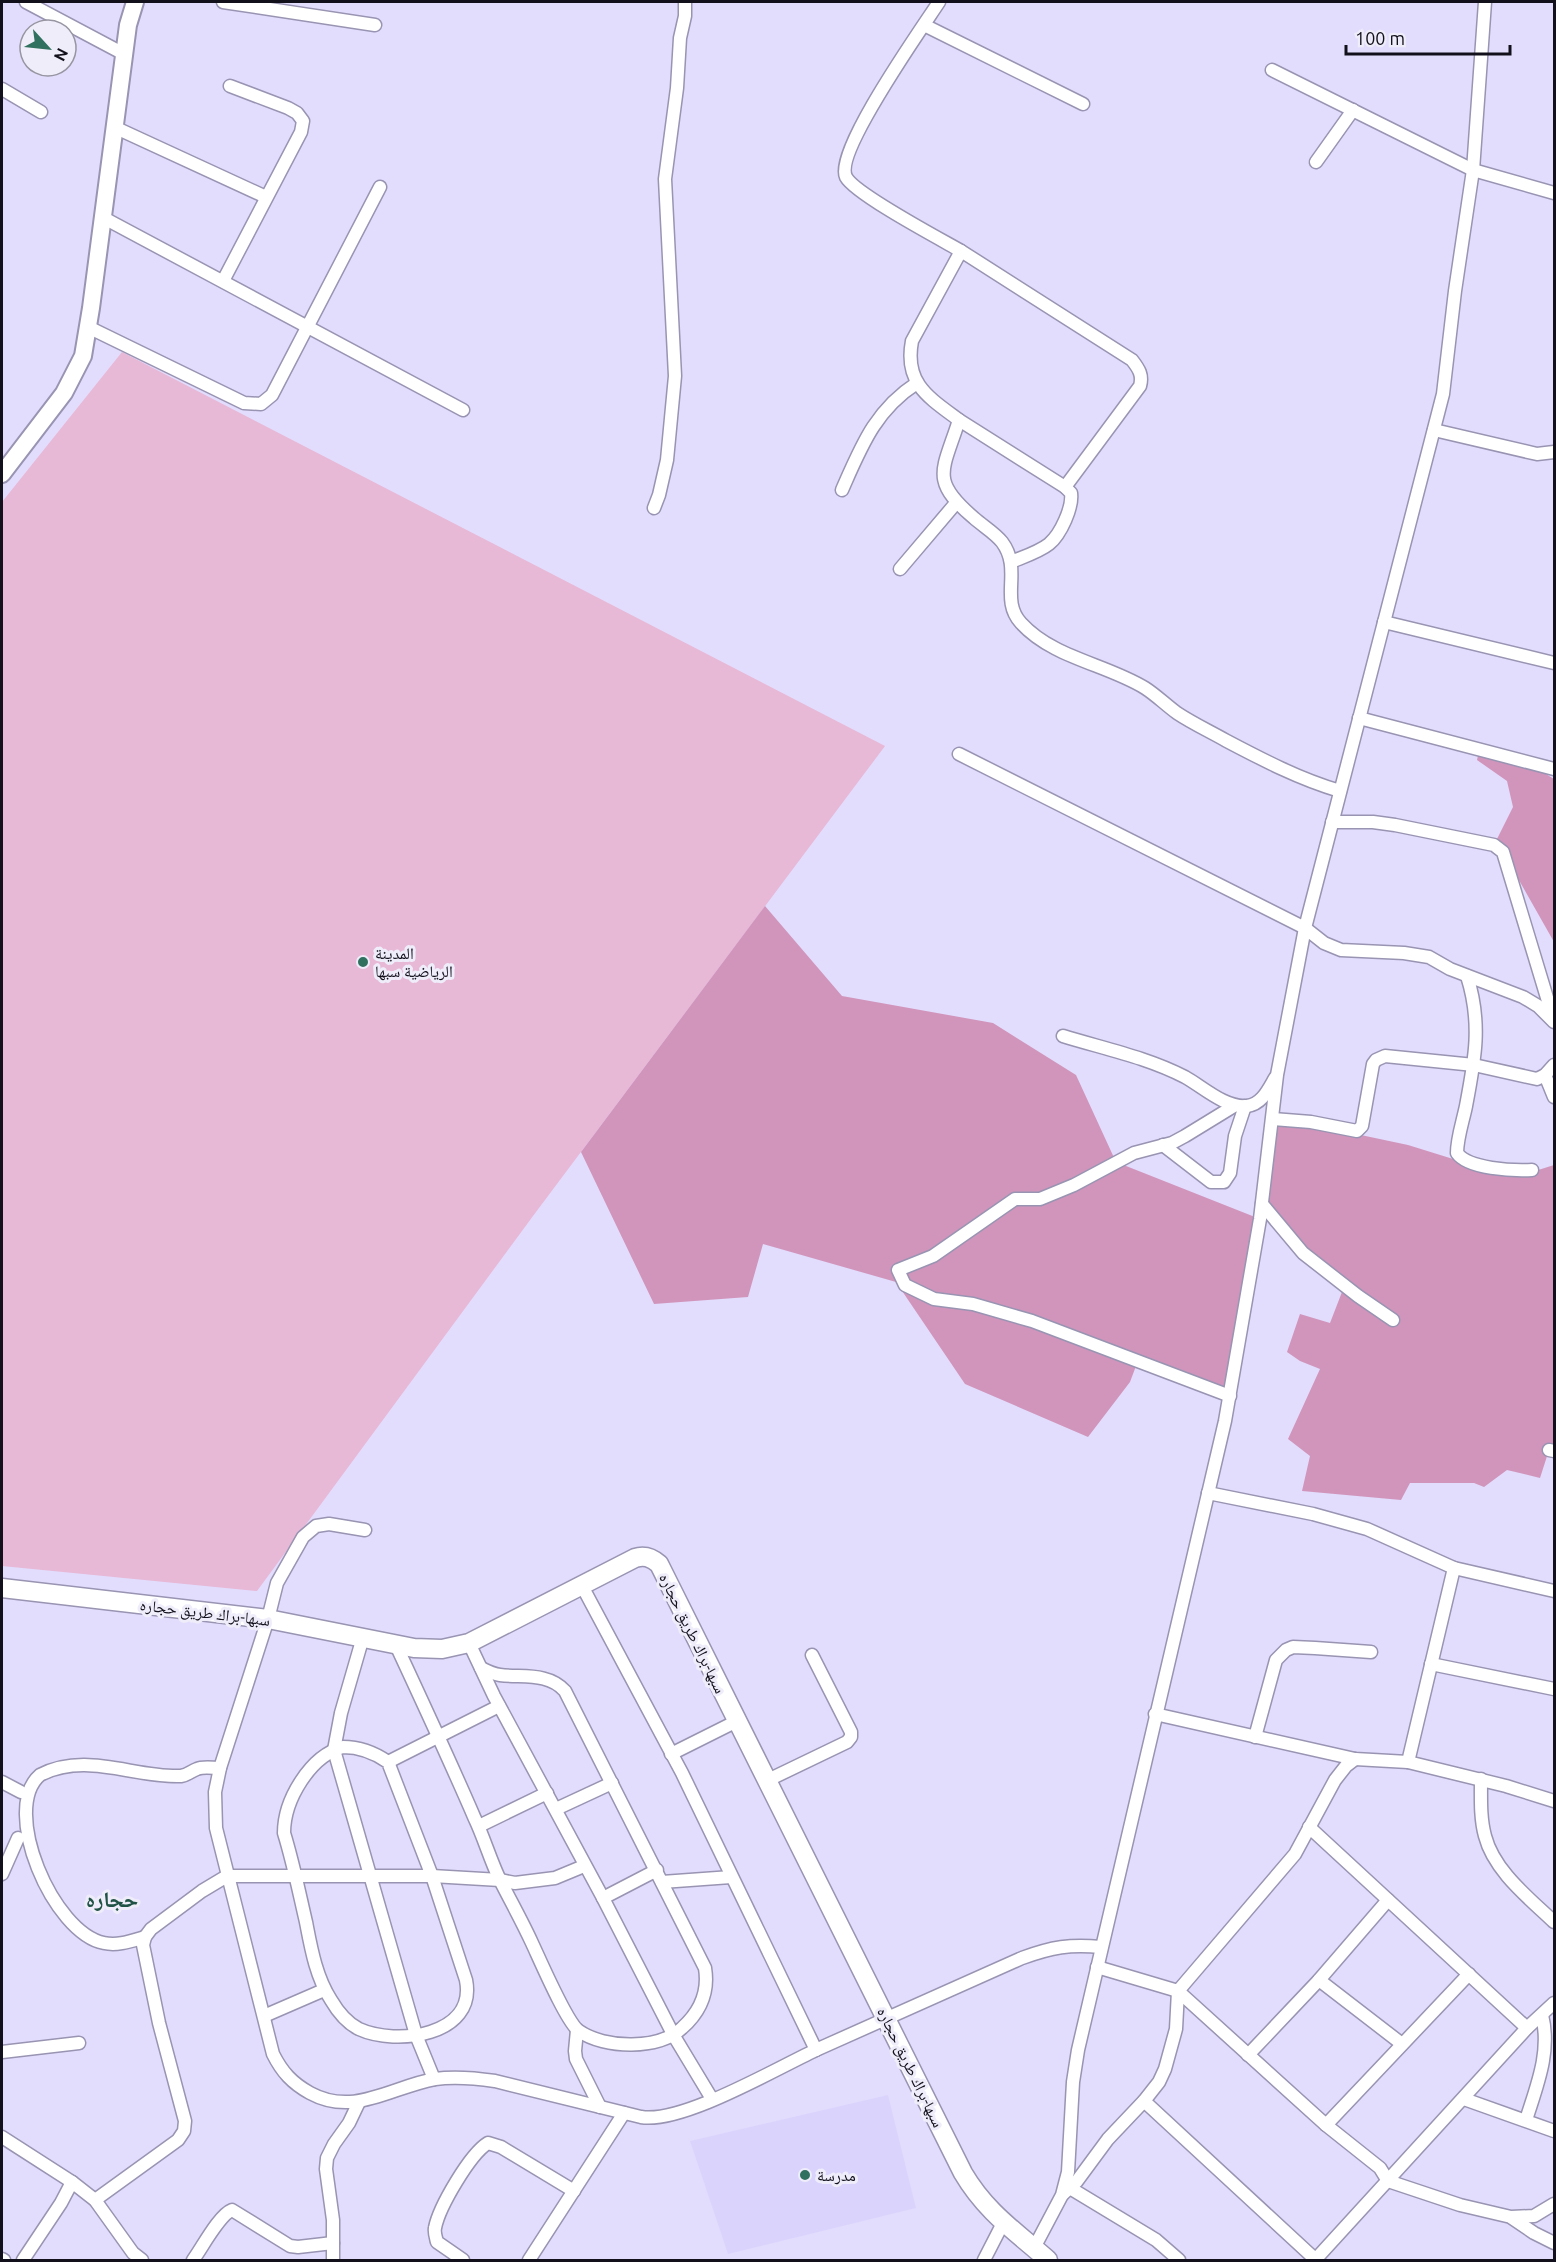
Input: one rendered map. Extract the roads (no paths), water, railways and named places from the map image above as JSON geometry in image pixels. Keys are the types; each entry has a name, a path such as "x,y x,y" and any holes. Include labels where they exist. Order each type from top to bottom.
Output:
{"main road":[{"name":"سبها-براك طريق حجاره","path":"2,1588 268,1619 396,1645 442,1649 469,1643 640,1556 650,1558 659,1564 963,2173 977,2196 1003,2223 1048,2260"}],"street":[{"path":"26,2 124,54"},
{"path":"2,474 64,393 82,356 88,327 128,25 135,2"},
{"path":"223,2 375,24"},
{"path":"654,508 667,460 675,376 665,179 685,2"},
{"path":"939,2 874,102 846,160 845,175 853,185 892,211 961,251 1132,360 1139,369 1140,386 1065,487"},
{"path":"1066,2192 1072,2082 1078,2050 1230,1396 1262,1204 1277,1075 1305,928 1443,394 1473,170 1485,2"},
{"path":"924,25 1083,104"},
{"path":"1272,70 1473,170 1554,193"},
{"path":"223,281 301,132 303,121 297,113 288,108 230,86"},
{"path":"2,89 41,112"},
{"path":"1316,162 1353,110"},
{"path":"114,127 266,197"},
{"path":"88,327 244,403 255,405 265,402 272,395 380,187"},
{"path":"102,217 463,410"},
{"path":"961,251 912,341 909,358 911,371 917,383 940,406 1071,493 1071,502 1048,545 1011,562"},
{"path":"842,490 882,412 898,395 917,383"},
{"path":"959,420 942,479 947,492 956,503 1001,542 1011,562 1013,574 1011,601 1014,613 1020,622 1038,638 1146,688 1178,714 1267,763 1340,791"},
{"path":"1434,430 1537,454 1554,452"},
{"path":"900,569 956,503"},
{"path":"1384,622 1554,663"},
{"path":"1359,718 1554,769"},
{"path":"959,754 1305,928 1324,943 1336,948 1429,957 1467,976 1523,997 1538,1006 1554,1022"},
{"path":"1332,822 1373,822 1395,825 1494,845 1503,852 1554,1022"},
{"path":"1467,976 1477,1022 1474,1065 1457,1153 1465,1160 1505,1170 1532,1170"},
{"path":"1063,1036 1152,1061 1239,1106"},
{"path":"1273,1119 1311,1122 1357,1131 1362,1126 1371,1069 1376,1060 1385,1056 1474,1065 1537,1079 1545,1075 1554,1065"},
{"path":"1230,1396 1032,1321 973,1304 934,1299 905,1285 898,1270 933,1256 1015,1199 1040,1199 1074,1185 1116,1162 1194,1132 1239,1106 1254,1104 1262,1098 1277,1075"},
{"path":"1545,1075 1554,1097"},
{"path":"1163,1145 1211,1182 1224,1182 1230,1173 1239,1106"},
{"path":"1262,1204 1303,1253 1393,1320"},
{"path":"1208,1493 1313,1514 1366,1529 1454,1569 1554,1591"},
{"path":"365,1530 329,1524 316,1526 303,1537 276,1583 268,1619 220,1768 215,1810 216,1828 227,1876 273,2054 287,2077 302,2089 322,2100 339,2103 359,2102 434,2079 472,2078 495,2080 650,2119 660,2118 712,2099 1022,1958 1049,1948 1075,1944 1101,1947"},
{"path":"1408,1762 1454,1569"},
{"path":"581,1584 671,1754 816,2050"},
{"path":"363,1637 341,1713 334,1750 416,2035 434,2079"},
{"path":"469,1643 499,1706 556,1809 674,2036 712,2099"},
{"path":"396,1645 440,1737 500,1880 553,1988 578,2030 606,2041 636,2045 660,2042 674,2036 687,2024 701,2005 705,1992 704,1962 562,1688 538,1677 496,1674 481,1668"},
{"path":"1255,1737 1276,1660 1280,1654 1293,1647 1371,1652"},
{"path":"766,1781 847,1742 851,1737 851,1732 812,1655"},
{"path":"1431,1664 1554,1689"},
{"path":"388,1762 499,1706"},
{"path":"1155,1714 1355,1759 1408,1762 1481,1779 1554,1801"},
{"path":"671,1754 737,1720"},
{"path":"350,1747 373,1753 388,1762 432,1876 466,1980 467,1994 456,2018 438,2029 416,2035 382,2036 357,2028 342,2016 324,1990 284,1833 286,1812 312,1767 321,1757 334,1750 350,1747"},
{"path":"1034,2248 1066,2192 1108,2139 1159,2082 1176,2029 1178,1991 1295,1854 1335,1780 1355,1759"},
{"path":"220,1768 200,1768 182,1776 102,1766 70,1766 50,1770 29,1782 16,1800 14,1816 18,1838 25,1860 40,1888 60,1914 102,1943 124,1944 145,1937 157,1924 227,1876 432,1876 514,1883 561,1877 585,1866"},
{"path":"1481,1779 1482,1824 1491,1853 1503,1870 1554,1922"},
{"path":"2,1782 21,1792"},
{"path":"556,1809 612,1784"},
{"path":"479,1826 547,1793"},
{"path":"1309,1827 1527,2028"},
{"path":"2,1874 18,1838"},
{"path":"603,1898 660,1876 731,1877"},
{"path":"1248,2055 1389,1900"},
{"path":"95,2200 178,2140 184,2131 186,2121 159,2023 144,1954 145,1937"},
{"path":"1097,1968 1178,1991 1326,2125 1380,2168 1388,2181 1460,2205 1512,2217 1534,2216 1554,2204"},
{"path":"1326,2125 1469,1974"},
{"path":"1318,1980 1402,2044"},
{"path":"264,2016 324,1990"},
{"path":"1144,2101 1315,2260 1527,2028 1554,2003"},
{"path":"1526,2120 1544,2059 1546,2036 1542,2015"},
{"path":"578,2030 576,2059 600,2107"},
{"path":"2,2052 79,2043"},
{"path":"1464,2099 1554,2131"},
{"path":"333,2260 327,2158 359,2102"},
{"path":"529,2260 624,2113"},
{"path":"2,2137 72,2182 95,2200 133,2253 142,2260"},
{"path":"463,2260 437,2242 434,2230 457,2181 479,2148 488,2143 501,2147 574,2191"},
{"path":"22,2260 61,2203 72,2182"},
{"path":"1066,2192 1156,2240 1179,2260"},
{"path":"193,2260 222,2218 232,2210 290,2246 333,2242"},
{"path":"1512,2217 1534,2233 1554,2243"},
{"path":"984,2260 1003,2223"}],"place":[{"name":"المدينة الرياضية سبها","path":"363,962"},
{"name":"مدرسة","path":"805,2175"}],"district":[{"name":"حجاره","path":"112,1899"}]}
